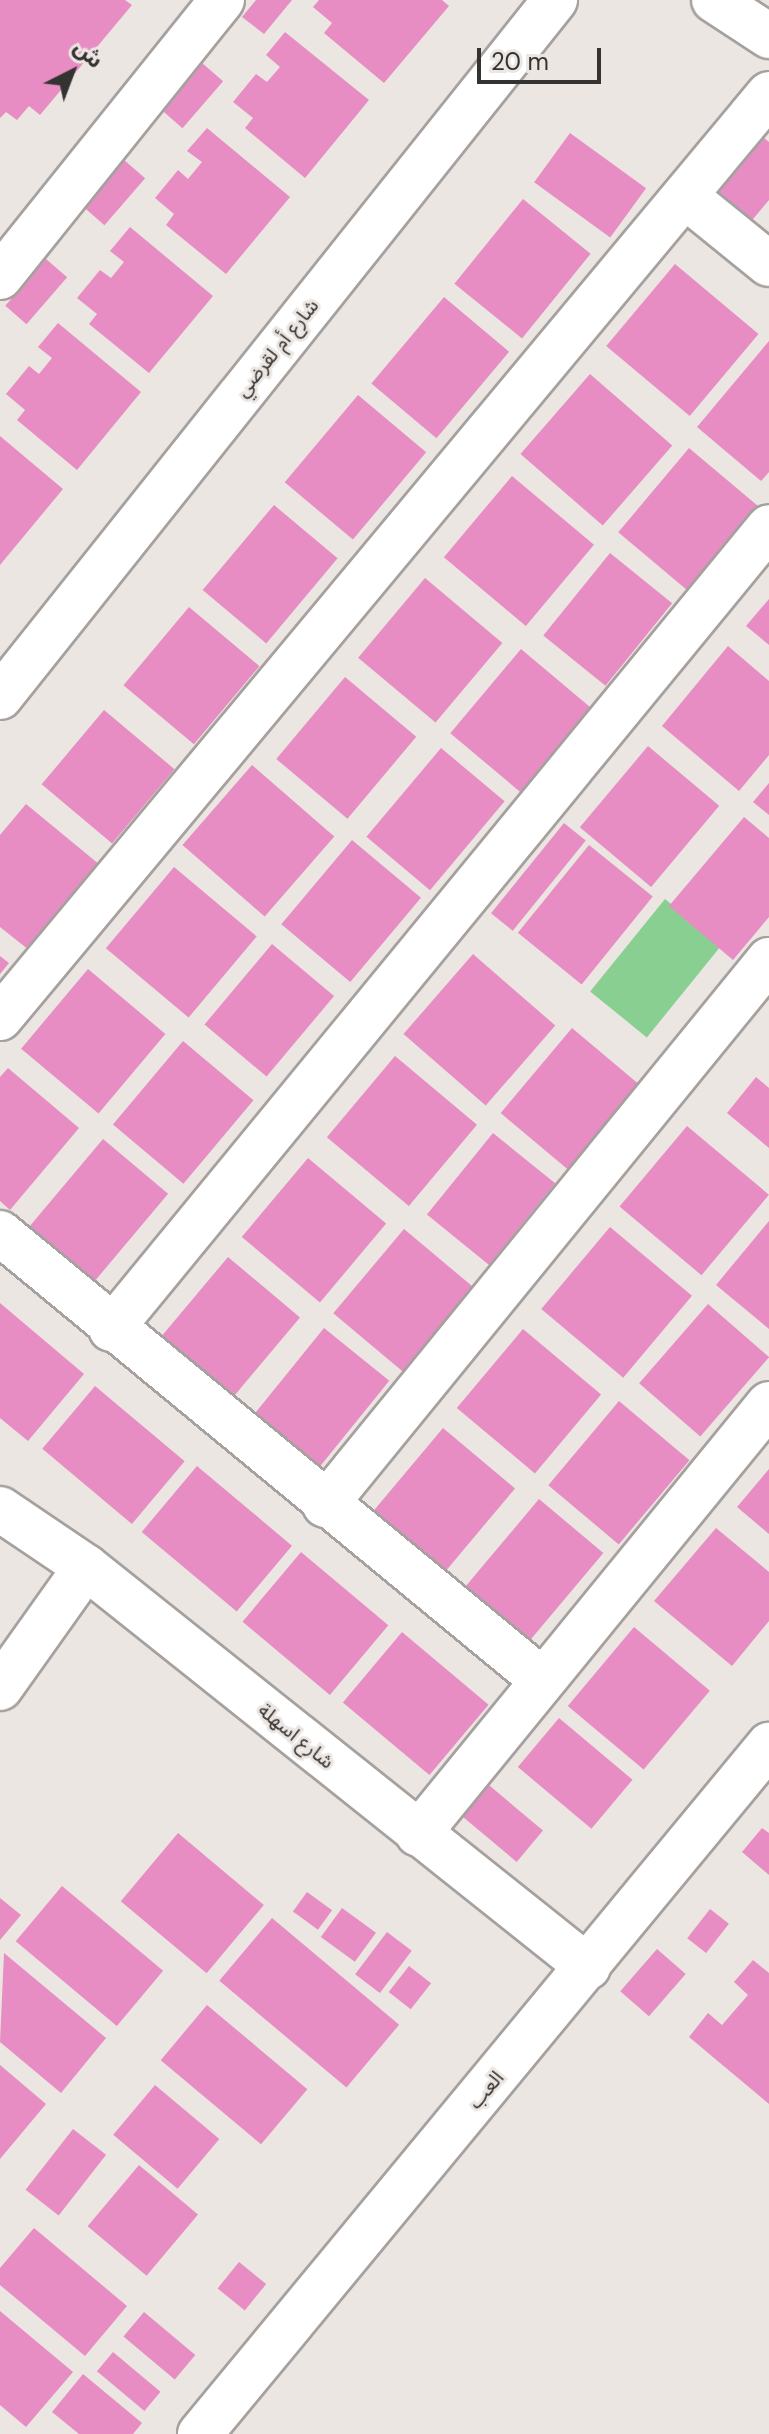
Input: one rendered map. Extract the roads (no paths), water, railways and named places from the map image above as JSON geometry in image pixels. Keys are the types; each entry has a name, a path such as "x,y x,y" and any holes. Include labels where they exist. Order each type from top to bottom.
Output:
{"street":[{"path":"0,277 222,0"},
{"name":"شارع أم لقرضي","path":"0,697 555,0"},
{"path":"714,0 769,36"},
{"path":"0,1018 769,94"},
{"path":"685,196 769,264"},
{"path":"111,1329 769,527"},
{"path":"325,1505 769,960"},
{"path":"0,1233 111,1329 542,1680"},
{"path":"418,1834 769,1404"},
{"name":"شارع اسهلة","path":"0,1509 86,1567 588,1967"},
{"path":"0,1688 86,1567"},
{"name":"العب","path":"200,2434 769,1745"}]}
